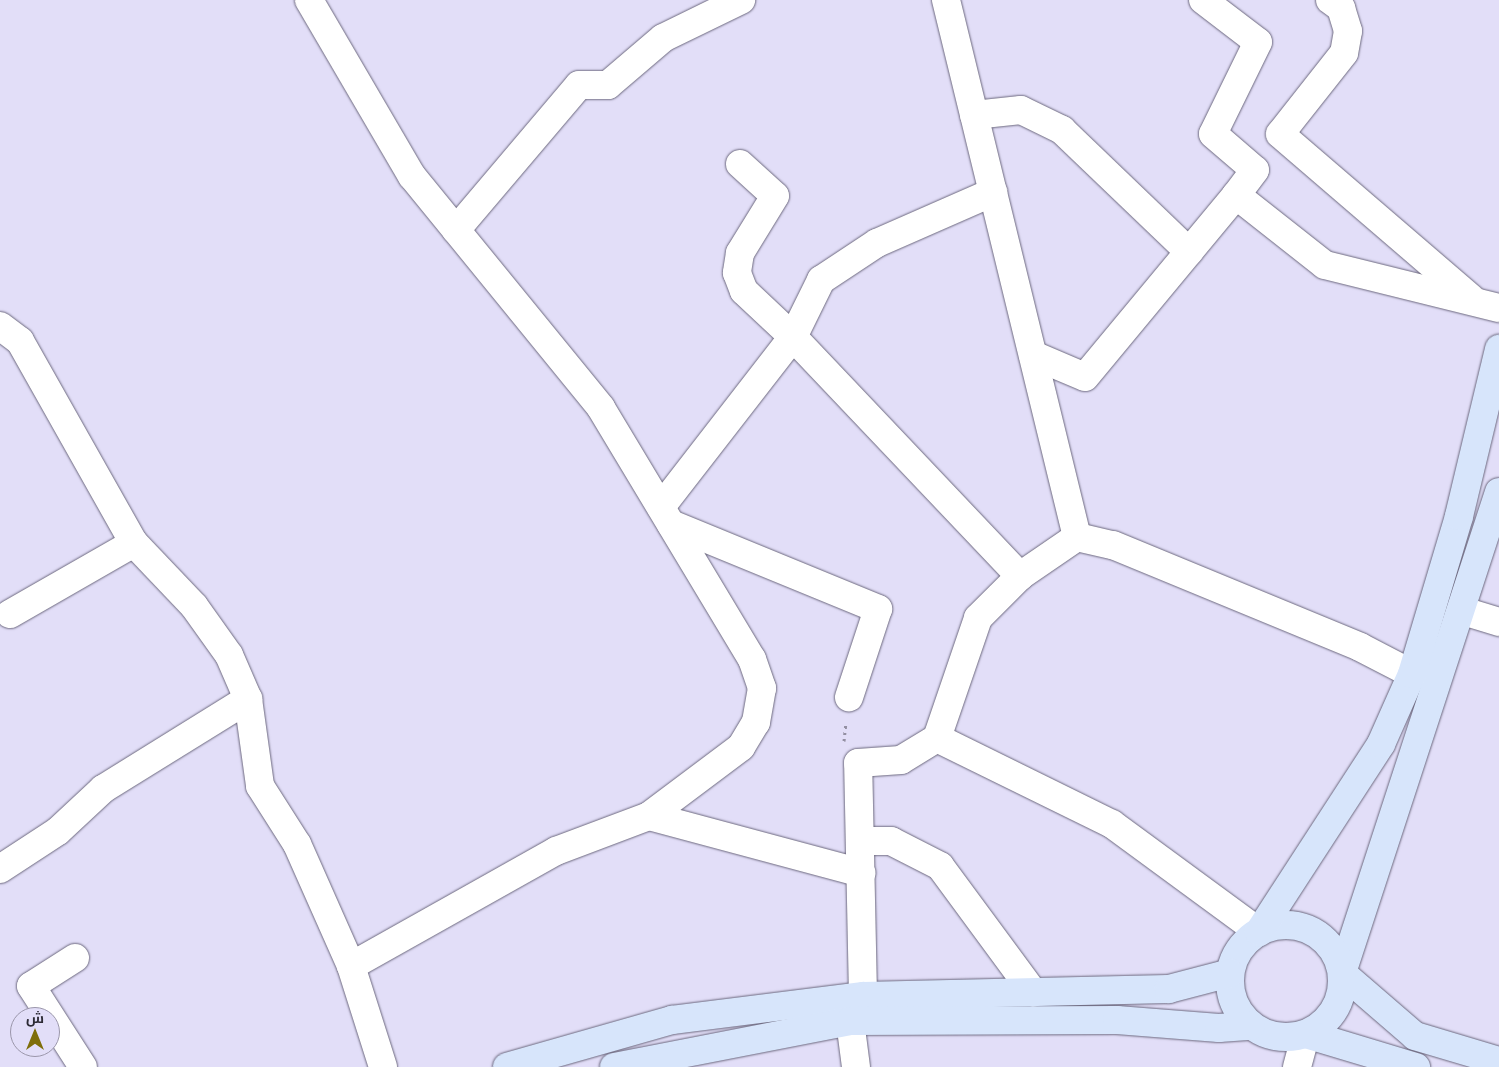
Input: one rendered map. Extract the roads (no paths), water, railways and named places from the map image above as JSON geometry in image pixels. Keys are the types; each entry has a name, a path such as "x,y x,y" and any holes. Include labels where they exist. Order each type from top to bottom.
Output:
{"main road":[{"path":"1259,932 1381,744 1412,674 1459,516 1499,349"},
{"path":"1306,1034 1335,1010 1342,972 1497,506"},
{"path":"1416,1067 1306,1034 1268,1035 1252,1026 1234,1002 1230,973 1245,942 1259,932 1276,926 1311,930 1331,948 1342,972 1415,1036 1499,1061"},
{"path":"507,1067 672,1020 863,996 1169,989 1230,973"},
{"path":"614,1067 850,1021 1108,1020 1219,1028 1252,1026"}],"street":[{"path":"308,0 412,176 601,408 752,658 762,688 756,722 741,747 649,816 556,850 351,966"},
{"path":"456,230 579,85 608,85 663,38 741,0"},
{"path":"946,0 1077,537"},
{"path":"1033,355 1085,377 1255,170 1213,134 1258,42 1203,0"},
{"path":"1330,0 1341,8 1348,31 1344,52 1280,134 1487,305"},
{"path":"974,115 1021,110 1062,130 1189,252"},
{"path":"740,164 775,196 740,253 737,273 744,291 793,337 1020,576"},
{"path":"666,515 793,337 821,280 877,243 993,192"},
{"path":"1236,195 1325,264 1487,305"},
{"path":"0,326 20,341 134,543 194,606 229,655 248,699 260,786 297,844 351,966 382,1067"},
{"path":"666,515 878,609 849,697"},
{"path":"856,1067 850,1021 863,996 858,763 901,760 937,738 978,618 1020,576 1077,537 1113,545 1360,647 1412,674"},
{"path":"10,614 134,543"},
{"path":"1462,612 1499,622"},
{"path":"0,868 58,830 103,789 248,699"},
{"path":"937,738 1112,824 1259,932"},
{"path":"649,816 861,873"},
{"path":"860,841 891,841 940,866 1033,992"},
{"path":"75,958 32,986 83,1067"},
{"path":"1297,1067 1306,1034"}]}
